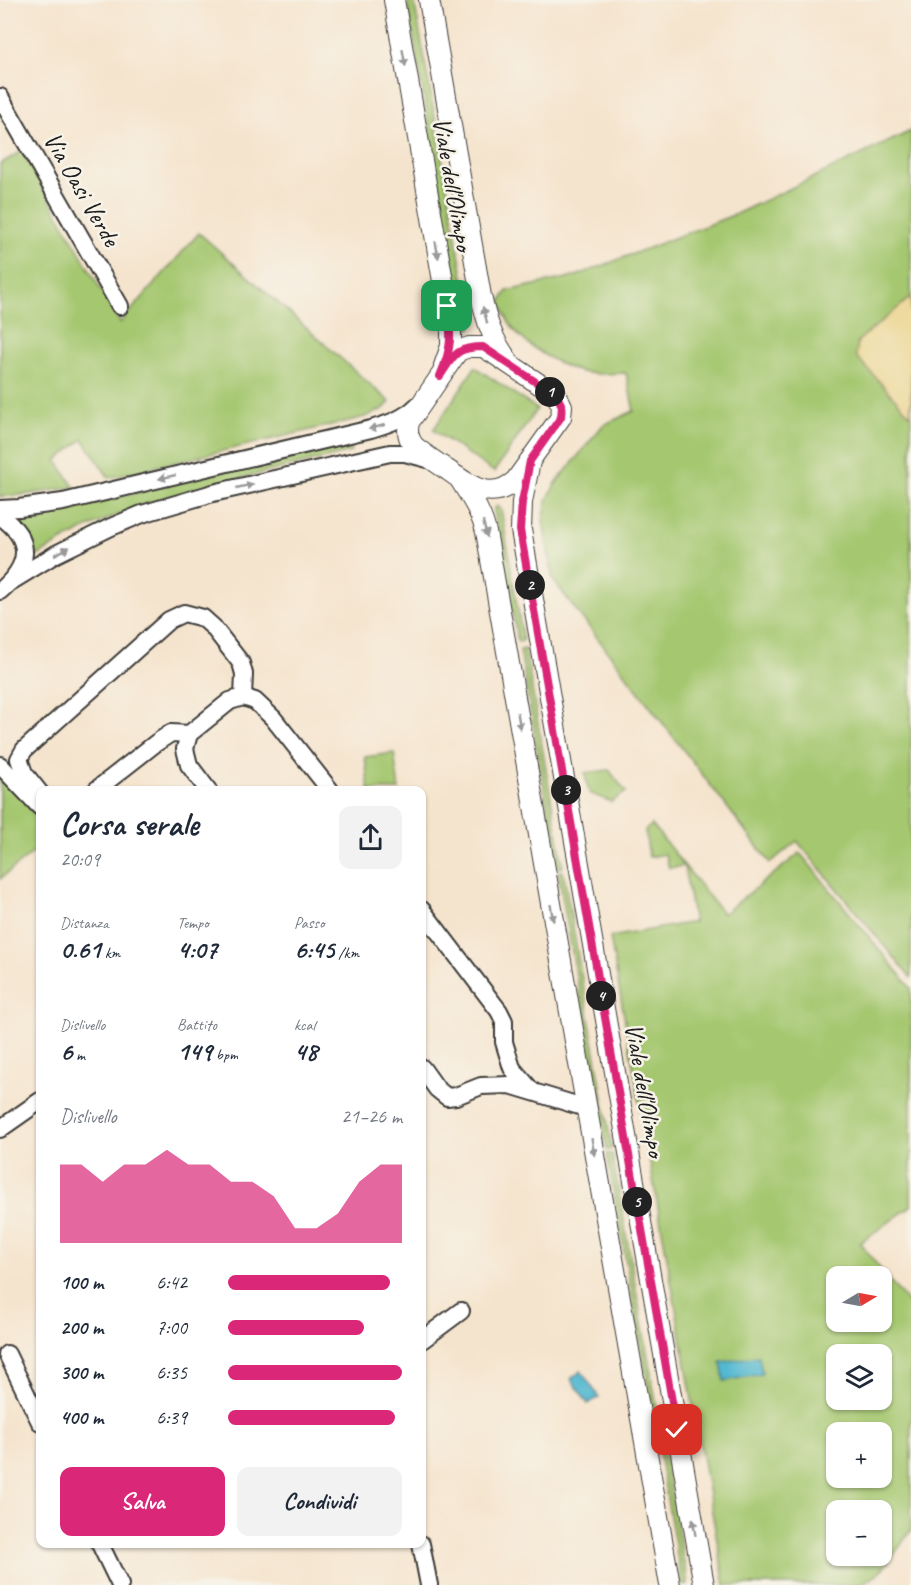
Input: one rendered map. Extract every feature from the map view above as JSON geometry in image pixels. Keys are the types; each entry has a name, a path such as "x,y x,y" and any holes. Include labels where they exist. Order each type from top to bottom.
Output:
{"street":[{"name":"Viale dell'Olimpo","path":"394,0 451,327 451,346 440,376"},
{"name":"Viale dell'Olimpo","path":"429,0 486,320 494,339 512,366"},
{"name":"Via Oasi Verde","path":"0,97 120,306"},
{"path":"470,347 483,347 512,366 557,396 562,406 561,417 510,486 497,490 475,488 414,446 407,432 410,422 458,351 470,347"},
{"path":"0,509 63,502 371,429 402,418 426,397"},
{"path":"6,586 56,554 111,527 176,503 390,453 405,453 434,461"},
{"name":"Viale dell'Olimpo","path":"530,461 522,502 520,530 704,1585"},
{"path":"459,478 476,504 485,526 670,1585"},
{"path":"0,516 15,528 24,548 20,570 6,586"},
{"path":"36,788 24,773 19,759 24,750 169,620 184,613 203,618 213,627 241,663 244,674 243,697"},
{"path":"205,786 189,765 184,749 189,734 230,701 243,697 255,701 273,717 327,786"},
{"path":"101,786 171,733 189,734"},
{"path":"0,765 36,803"},
{"path":"426,915 499,1011 504,1021 504,1042 512,1068 532,1091"},
{"path":"426,1074 437,1089 447,1097 456,1096 481,1086 510,1085 586,1108"},
{"path":"0,1130 36,1104"},
{"path":"426,1337 460,1311"},
{"path":"7,1354 36,1414"},
{"path":"102,1548 120,1585"},
{"path":"422,1548 429,1585"}],"green space":[{"path":"407,0 414,0 471,322 471,328 467,330 464,325"},
{"path":"911,131 911,978 797,841 770,863 553,580 543,521 547,500 556,483 603,425 634,411 626,373 588,373 568,367 546,356 526,342 512,327 501,301 507,291 576,276 736,214"},
{"path":"22,151 120,323 199,233 390,402 383,409 365,417 109,478 83,439 57,461 74,487 0,497 0,164"},
{"path":"475,367 537,409 494,472 433,430"},
{"path":"349,442 351,452 191,490 142,505 89,527 31,560 13,519 16,516 106,500"},
{"path":"497,506 501,509 523,641 518,642 494,510"},
{"path":"525,649 563,867 558,868 520,650"},
{"path":"394,753 398,786 369,786 365,757"},
{"path":"609,770 626,792 611,802 589,793 585,773"},
{"path":"0,772 36,811 36,850 0,879"},
{"path":"652,825 723,914 800,853 911,988 911,1206 860,1243 878,1266 826,1266 826,1332 892,1332 892,1283 911,1307 911,1530 892,1557 892,1500 826,1500 826,1566 885,1566 877,1575 860,1585 725,1585 610,937 694,922 684,866 669,868 665,854 649,857 645,830"},
{"path":"563,871 612,1149 607,1150 558,872"},
{"path":"607,1154 612,1154 661,1431 656,1432"},
{"path":"656,1436 661,1436 688,1585 682,1585"}],"sand":[{"path":"911,297 911,416 856,356 858,341"}],"water":[{"path":"759,1356 762,1374 724,1381 721,1362"},
{"path":"581,1371 599,1397 588,1404 571,1379"}],"route":[{"path":"447,306 451,327 451,346 440,376 458,351 470,347 483,347 557,396 562,406 561,417 530,461 524,488 520,530 677,1430"}]}
